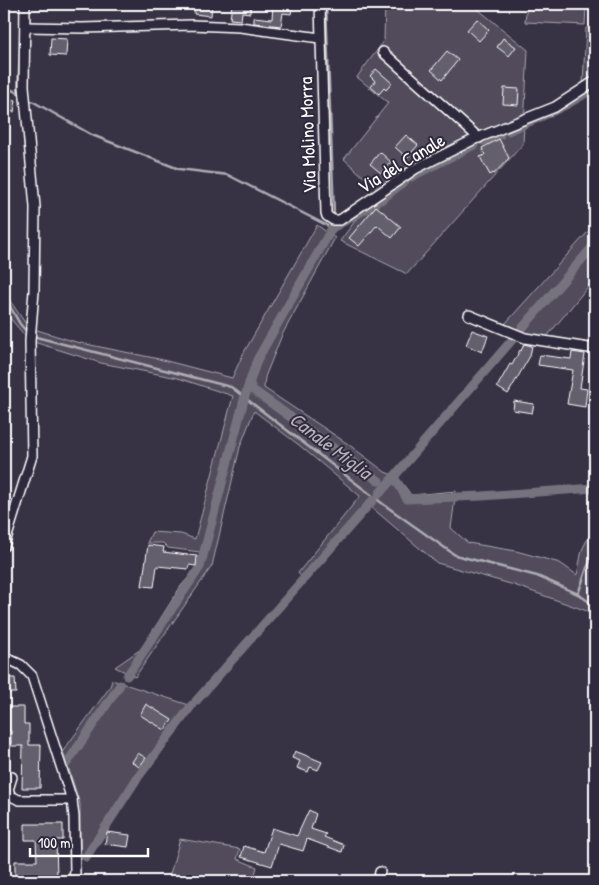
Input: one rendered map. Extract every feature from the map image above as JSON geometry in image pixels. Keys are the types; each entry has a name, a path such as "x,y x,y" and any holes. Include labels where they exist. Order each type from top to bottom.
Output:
{"street":[{"path":"4,546 32,456 30,341 34,291 35,207 24,86 26,4"},
{"name":"Via Molino Morra","path":"320,4 326,213 330,218 340,220"},
{"path":"26,27 82,28 192,25 240,27 320,38"},
{"name":"Via del Canale","path":"383,52 479,138"},
{"name":"Via del Canale","path":"340,220 415,169 479,138 555,107 595,81"},
{"path":"468,315 517,334 595,349"},
{"path":"4,657 21,665 32,676 72,800 75,873 72,881"},
{"path":"12,777 8,790 11,796 20,800 72,800"}],"shaded area":[{"path":"385,4 474,4 474,6 528,50 523,144 407,274 340,241 378,190 344,159 388,103 357,77 384,41"},
{"path":"527,4 586,4 585,25 525,22"},
{"path":"586,28 595,28 595,75 583,83"},
{"path":"595,224 595,278 545,339 527,336 504,325"},
{"path":"317,225 335,238 282,335 265,377 264,388 348,444 385,472 398,477 411,495 456,491 451,528 468,543 516,551 560,563 577,575 582,550 595,524 595,584 592,593 595,597 595,618 587,611 514,585 437,563 371,507 306,582 298,573 360,496 299,445 254,411 240,447 212,566 135,677 115,667 141,649 181,586 199,565 200,552 168,548 163,543 147,543 152,532 181,534 195,539 233,396 178,378 101,363 34,342 34,329 76,342 159,359 232,378 243,354"},
{"path":"4,292 28,327 26,337 4,311"},
{"path":"112,680 189,705 80,860 80,804 63,751 110,687"},
{"path":"180,839 240,849 237,859 257,867 253,881 168,881"}],"building":[{"path":"195,4 212,4 211,16 194,14"},
{"path":"232,4 251,4 250,13 242,12 241,20 230,19"},
{"path":"273,4 293,4 291,14 283,13 281,26 254,23 254,17 272,19"},
{"path":"477,19 489,30 479,41 467,30"},
{"path":"51,38 67,39 66,56 50,55"},
{"path":"503,38 516,47 509,56 497,47"},
{"path":"447,51 458,60 442,80 431,70"},
{"path":"376,69 392,83 379,94 371,87 375,81 370,76"},
{"path":"504,88 519,89 518,105 503,104"},
{"path":"4,98 16,100 14,112 4,110"},
{"path":"406,135 418,145 407,158 395,147"},
{"path":"499,139 509,158 494,174 490,175 480,157 485,155 482,148"},
{"path":"380,152 391,162 381,173 370,164"},
{"path":"376,206 401,227 392,238 377,225 359,246 349,238"},
{"path":"472,330 488,336 482,352 466,345"},
{"path":"524,344 532,346 530,356 508,394 497,387"},
{"path":"572,352 585,354 580,388 587,389 585,407 567,404 573,370 538,365 540,355 571,359"},
{"path":"514,401 534,404 532,413 513,410"},
{"path":"148,545 164,547 163,552 197,556 196,566 189,565 188,569 157,566 154,587 142,586"},
{"path":"4,678 15,678 16,693 4,693"},
{"path":"146,704 172,720 165,730 140,715"},
{"path":"9,707 24,707 24,724 29,724 29,745 41,745 40,788 22,788 23,746 11,746"},
{"path":"295,751 322,762 318,770 310,767 308,772 297,768 300,761 292,758"},
{"path":"138,753 146,758 139,767 132,762"},
{"path":"309,810 316,814 311,829 326,834 324,837 344,845 342,852 307,839 303,851 279,844 272,866 241,857 244,846 264,852 272,828 297,836"},
{"path":"25,824 63,824 63,840 56,840 57,877 47,878 47,881 15,881 15,861 37,861 36,840 25,840"},
{"path":"107,832 130,835 128,847 105,844"}],"waterway":[{"path":"326,4 334,214"},
{"path":"18,93 20,47"},
{"path":"4,87 22,94"},
{"path":"508,131 564,106 595,87"},
{"path":"32,101 92,135 179,169 228,175 332,228"},
{"path":"483,141 500,135"},
{"path":"411,177 474,145"},
{"path":"381,200 405,181"},
{"path":"127,676 200,567 245,396 257,360 332,228 375,204"},
{"path":"379,494 595,244"},
{"name":"Canale Miglia","path":"4,299 26,331"},
{"name":"Canale Miglia","path":"36,337 231,387 383,504 455,555 537,576 578,594 595,606"},
{"path":"249,383 253,390 379,481"},
{"path":"394,477 407,499 595,488"},
{"path":"196,701 373,500"},
{"path":"578,594 595,551"},
{"path":"67,763 120,685"},
{"path":"86,857 136,780 192,705"}]}
